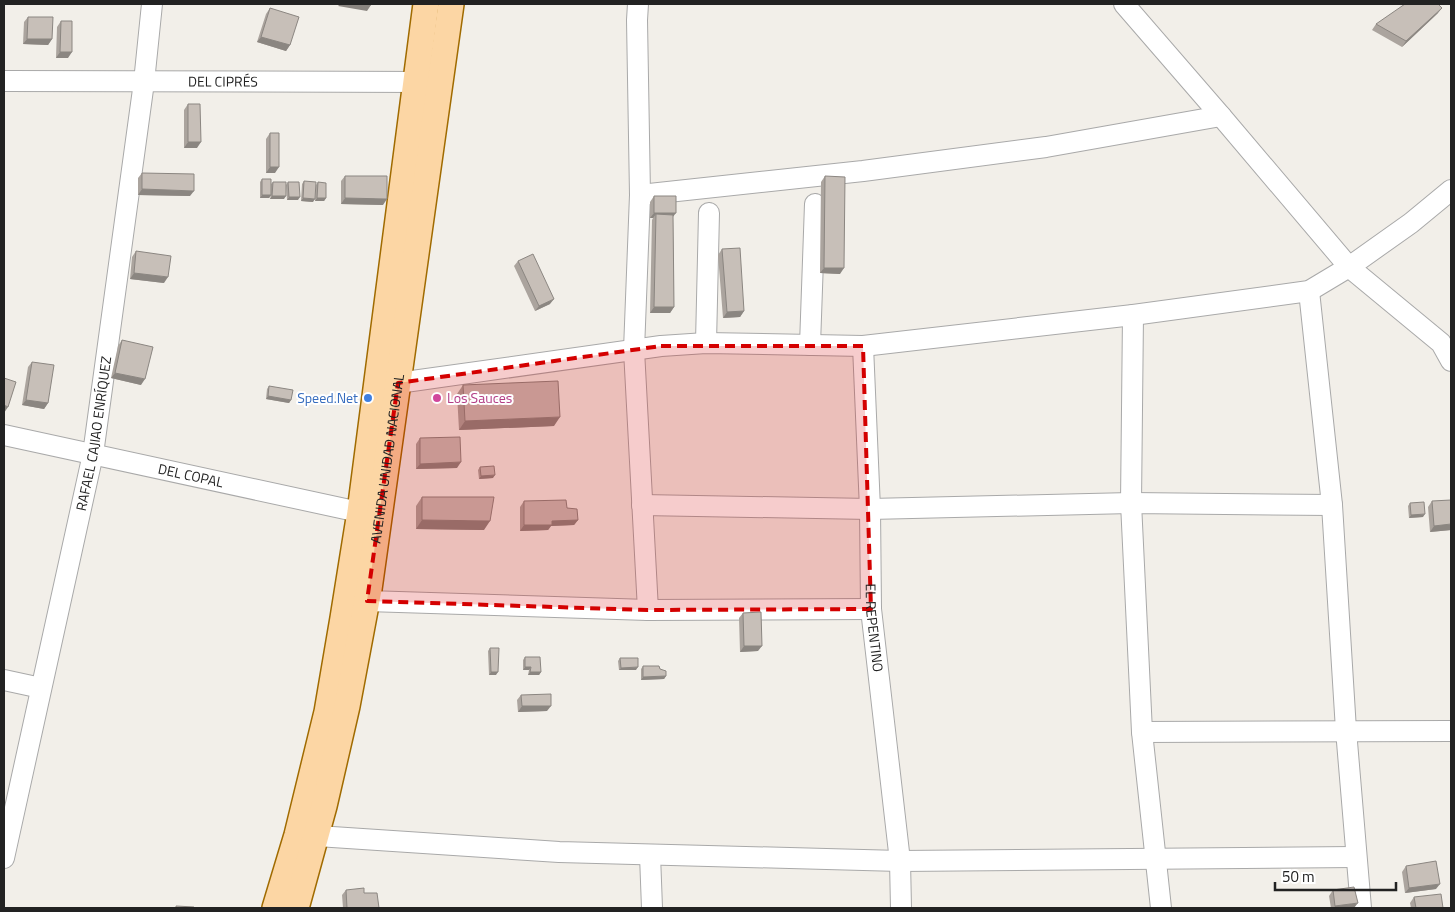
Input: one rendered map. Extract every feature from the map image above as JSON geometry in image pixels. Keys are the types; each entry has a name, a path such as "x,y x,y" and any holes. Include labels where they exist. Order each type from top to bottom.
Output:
{"main road":[{"name":"AVENIDA UNIDAD NACIONAL","path":"275,908 306,836 324,806 347,706 367,601 369,515 426,4"},
{"name":"AVENIDA UNIDAD NACIONAL","path":"296,908 326,712 398,383 452,4"}],"street":[{"name":"RAFAEL CAJIAO ENRÍQUEZ","path":"4,858 93,454 144,82 152,4"},
{"path":"638,4 640,195 634,350 648,610"},
{"path":"1124,4 1349,267 1440,344 1451,361"},
{"name":"DEL CIPRÉS","path":"4,81 441,82"},
{"path":"640,195 863,171 1046,147 1221,116"},
{"path":"398,383 661,346 706,343 863,346 1133,315 1309,291 1349,267 1411,223 1451,190"},
{"path":"810,345 815,204"},
{"path":"706,343 709,213"},
{"path":"1309,291 1332,505 1346,730 1360,908"},
{"path":"1133,315 1131,503 1142,732 1161,908"},
{"name":"EL REPENTINO","path":"863,346 870,509 870,609 900,861 901,908"},
{"name":"DEL COPAL","path":"4,435 369,515"},
{"path":"642,505 870,509 1131,503 1332,505"},
{"path":"367,601 648,610 870,609"},
{"path":"4,680 41,688"},
{"path":"1142,732 1451,731"},
{"path":"306,836 559,852 900,861 1356,857"},
{"path":"650,855 652,908"}],"highlighted area":[{"path":"661,346 863,346 871,609 648,610 367,601 398,383"}],"building":[{"path":"1405,4 1438,4 1442,8 1406,41 1376,24"},
{"path":"270,8 299,17 290,45 261,37"},
{"path":"28,17 53,17 52,39 27,39"},
{"path":"61,21 72,21 72,52 60,52"},
{"path":"188,104 200,104 201,142 188,142"},
{"path":"270,133 279,133 279,167 270,167"},
{"path":"142,173 194,174 194,191 142,189"},
{"path":"345,176 387,176 387,199 345,198"},
{"path":"825,176 845,177 844,268 824,268"},
{"path":"262,179 271,179 271,195 262,195"},
{"path":"304,181 316,182 315,199 303,198"},
{"path":"273,182 286,182 286,196 272,196"},
{"path":"288,182 299,182 300,197 289,197"},
{"path":"318,182 326,183 326,198 317,198"},
{"path":"654,196 676,196 676,213 654,213"},
{"path":"656,214 673,215 674,307 654,307"},
{"path":"740,248 744,311 727,312 722,249"},
{"path":"136,251 171,256 168,277 134,273"},
{"path":"533,254 554,299 539,306 518,261"},
{"path":"122,340 153,347 145,379 115,373"},
{"path":"32,362 54,365 48,403 26,400"},
{"path":"4,378 16,382 8,407 4,405"},
{"path":"558,381 560,417 465,421 463,385"},
{"path":"269,386 293,390 291,400 268,396"},
{"path":"460,437 461,462 420,464 420,438"},
{"path":"494,466 495,475 481,476 480,467"},
{"path":"422,497 494,497 490,521 422,520"},
{"path":"566,500 567,508 577,509 578,520 552,521 552,525 524,525 524,501"},
{"path":"1451,500 1451,524 1434,526 1432,501"},
{"path":"1424,502 1425,514 1411,515 1410,503"},
{"path":"761,612 762,646 744,646 743,613"},
{"path":"490,648 499,648 498,672 491,672"},
{"path":"525,657 540,657 541,672 530,672 531,667 525,667"},
{"path":"620,658 638,658 638,667 621,668"},
{"path":"643,666 659,666 660,669 666,671 666,676 643,677"},
{"path":"551,694 551,706 522,706 521,695"},
{"path":"1436,861 1440,884 1409,888 1406,866"},
{"path":"1354,887 1358,903 1335,906 1333,890"},
{"path":"364,888 364,893 377,893 379,908 347,908 346,890"},
{"path":"1441,894 1443,908 1416,908 1414,897"},
{"path":"176,906 194,907 194,908 176,908"}],"place":[{"name":"Speed.Net","path":"368,398"},
{"name":"Los Sauces","path":"437,398"}]}
